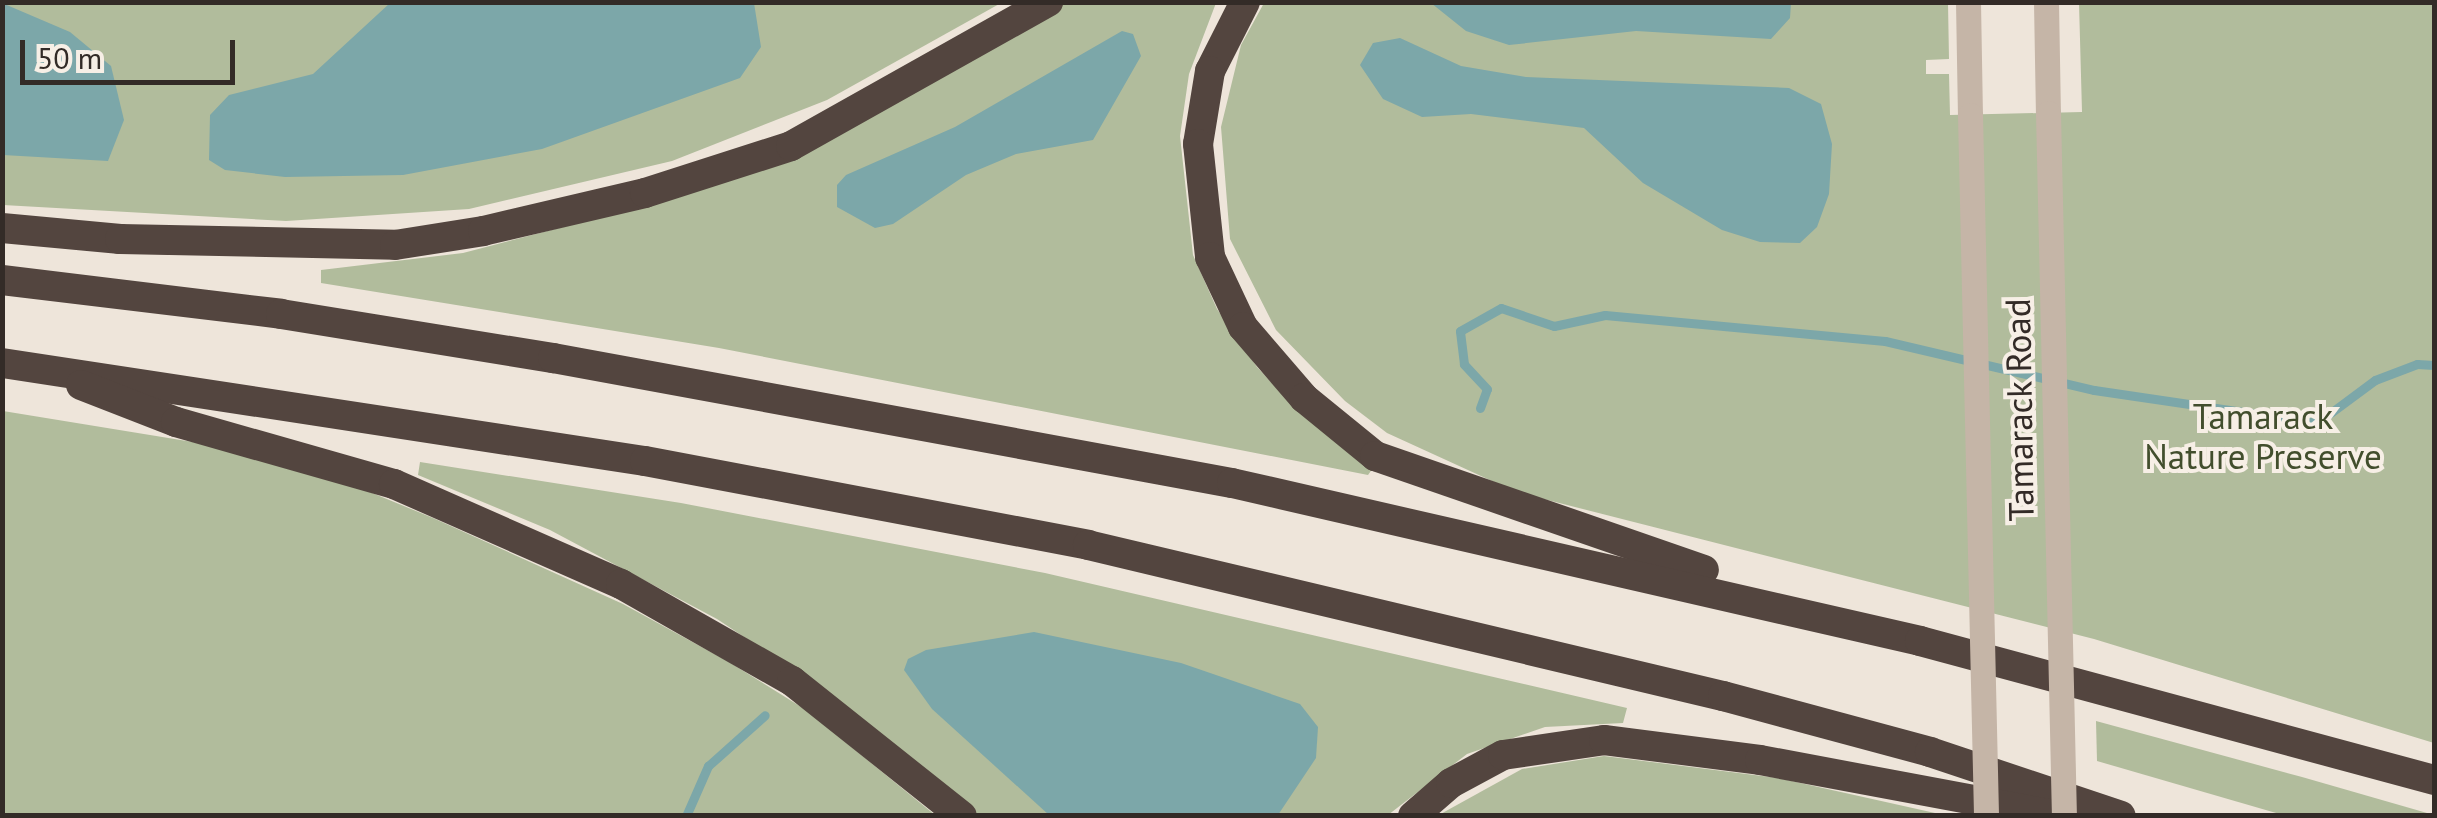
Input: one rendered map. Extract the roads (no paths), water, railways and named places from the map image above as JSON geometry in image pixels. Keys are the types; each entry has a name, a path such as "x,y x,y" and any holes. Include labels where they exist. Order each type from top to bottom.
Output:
{"highway":[{"path":"2,228 120,239 396,245 483,231 644,193 791,146 1048,2"},
{"path":"1245,2 1226,32 1203,108 1203,217 1224,297 1304,398 1375,456 1437,481 1920,641"},
{"path":"2,280 282,314 998,436 1490,539 1920,641 2434,780"},
{"path":"17,364 176,422 394,484 620,584 808,692 962,816"},
{"path":"17,364 645,460 1088,545 1742,701 1930,752 2121,816"},
{"path":"1412,816 1451,782 1503,755 1604,740 1760,760 2062,816"}],"street":[{"name":"Tamarack Road","path":"1968,2 1986,816"},
{"name":"Tamarack Road","path":"2046,2 2062,816"}],"water":[{"path":"2,3 70,32 111,66 124,120 108,161 3,155"},
{"path":"390,3 754,3 761,47 740,78 542,149 403,175 285,177 225,170 209,160 210,115 229,95 313,74"},
{"path":"1431,3 1791,3 1790,18 1771,39 1636,31 1509,45 1466,31"},
{"path":"1122,31 1133,34 1141,56 1093,140 1016,154 966,175 893,224 875,228 837,207 837,185 846,175 955,127"},
{"path":"1400,38 1461,66 1526,77 1789,88 1821,104 1832,144 1829,194 1817,227 1800,243 1760,242 1722,230 1643,183 1584,128 1471,114 1422,117 1383,99 1360,65 1373,43"},
{"path":"1034,632 1181,663 1300,704 1318,727 1316,758 1278,815 1049,815 932,709 904,670 908,659 926,650"}],"waterway":[{"path":"1480,408 1487,389 1464,364 1460,331 1501,308 1554,326 1605,315 1885,341 2094,390 2317,423 2375,380 2417,364 2434,365"},
{"path":"686,816 708,766 765,715"}],"park label":[{"name":"Tamarack Nature Preserve","path":"2263,436"}]}
